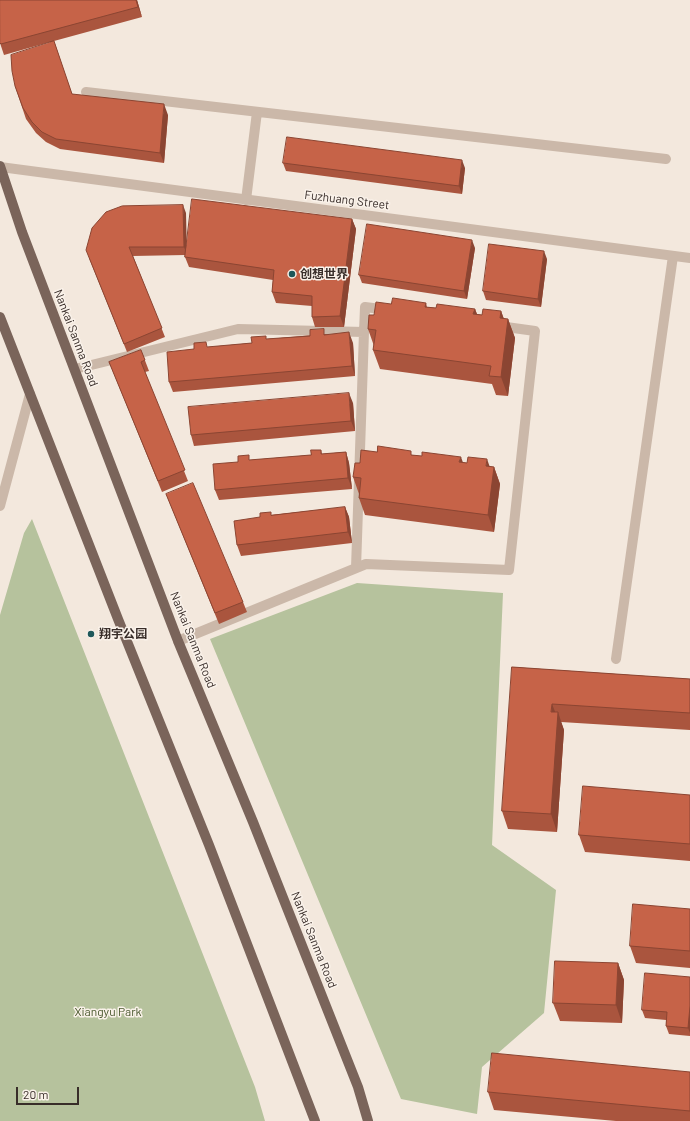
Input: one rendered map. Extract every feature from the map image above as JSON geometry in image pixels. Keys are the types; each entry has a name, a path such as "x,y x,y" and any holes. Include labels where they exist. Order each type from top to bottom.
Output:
{"main road":[{"name":"Nankai Sanma Road","path":"0,167 22,232 178,641 253,822 338,1036 358,1087 368,1121"},
{"path":"0,317 115,612 209,845 315,1121"}],"street":[{"path":"86,92 666,159"},
{"path":"246,200 257,112"},
{"name":"Fuzhuang Street","path":"0,167 690,258"},
{"path":"616,659 673,256"},
{"path":"356,568 365,307 396,311"},
{"path":"178,641 366,564 509,570 535,331 488,324"},
{"path":"75,369 238,329 364,332"},
{"path":"0,506 30,394"}],"green space":[{"name":"Xiangyu Park","path":"32,519 255,1087 265,1121 0,1121 0,615 24,533"},
{"path":"357,583 503,593 492,845 556,890 544,1013 482,1067 477,1114 401,1099 210,639"}],"building":[{"path":"0,0 136,0 138,7 1,44"},
{"path":"54,41 72,94 164,104 160,153 56,139 42,132 32,122 23,108 15,86 11,55"},
{"path":"287,137 462,160 459,186 283,163"},
{"name":"创想世界","path":"192,199 352,219 340,316 312,317 312,296 272,292 274,270 185,257"},
{"path":"183,205 184,247 129,247 162,328 124,344 86,250 92,228 106,212 122,206"},
{"path":"367,224 472,240 464,291 359,275"},
{"path":"489,244 544,251 538,299 483,291"},
{"path":"393,298 426,303 425,307 436,308 437,304 475,309 473,314 482,315 483,309 501,311 500,318 508,319 501,377 489,376 491,366 373,350 376,330 368,329 369,315 374,315 376,302 391,304"},
{"path":"324,329 324,335 349,332 352,366 169,382 167,352 194,349 194,343 206,342 207,347 252,343 251,337 266,336 266,339 310,336 310,330"},
{"path":"141,350 145,360 141,362 185,470 158,481 109,362"},
{"path":"349,393 351,421 191,435 188,407"},
{"path":"378,446 411,451 411,455 422,456 422,452 461,457 459,462 467,463 468,457 487,459 486,466 494,467 488,515 359,498 361,478 353,477 355,463 360,463 361,450 377,452"},
{"path":"311,450 321,450 321,454 346,452 348,478 215,490 213,464 238,462 238,456 249,455 249,460 311,455"},
{"path":"193,483 243,602 215,613 166,494"},
{"path":"345,507 348,532 237,545 234,521 260,517 260,513 271,512 271,515"},
{"path":"512,667 690,679 690,713 552,704 551,712 558,712 551,814 502,811"},
{"path":"583,786 690,795 690,844 579,835"},
{"path":"633,904 690,909 690,951 630,946"},
{"path":"555,961 618,963 616,1005 553,1003"},
{"path":"645,973 690,977 688,1028 666,1026 667,1012 642,1010"},
{"path":"492,1053 690,1072 690,1111 488,1092"}],"place":[{"name":"创想世界","path":"292,274"},
{"name":"翔宇公园","path":"91,634"}]}
